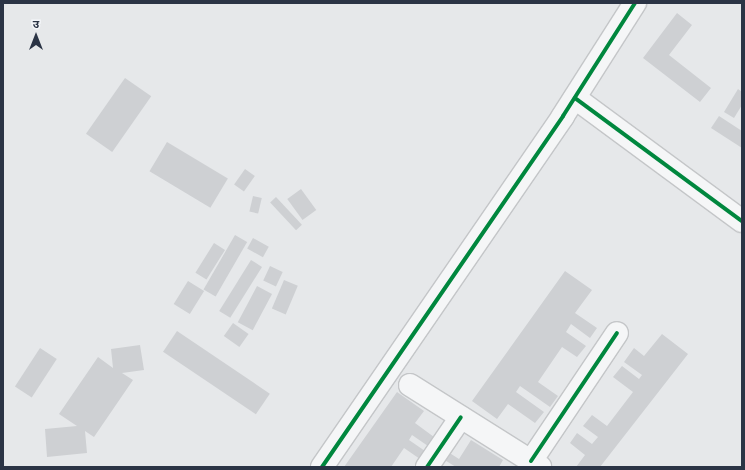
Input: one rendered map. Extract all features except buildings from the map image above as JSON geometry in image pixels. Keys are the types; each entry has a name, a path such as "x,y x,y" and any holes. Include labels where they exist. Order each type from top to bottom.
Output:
{"street":[{"path":"322,467 575,98 635,3"},
{"path":"575,98 742,221"},
{"path":"410,385 536,464 617,333"},
{"path":"427,467 461,417"}],"cycle path":[{"path":"322,467 563,116 635,3"},
{"path":"575,98 742,221"},
{"path":"531,461 617,333"},
{"path":"427,467 461,417"}]}
